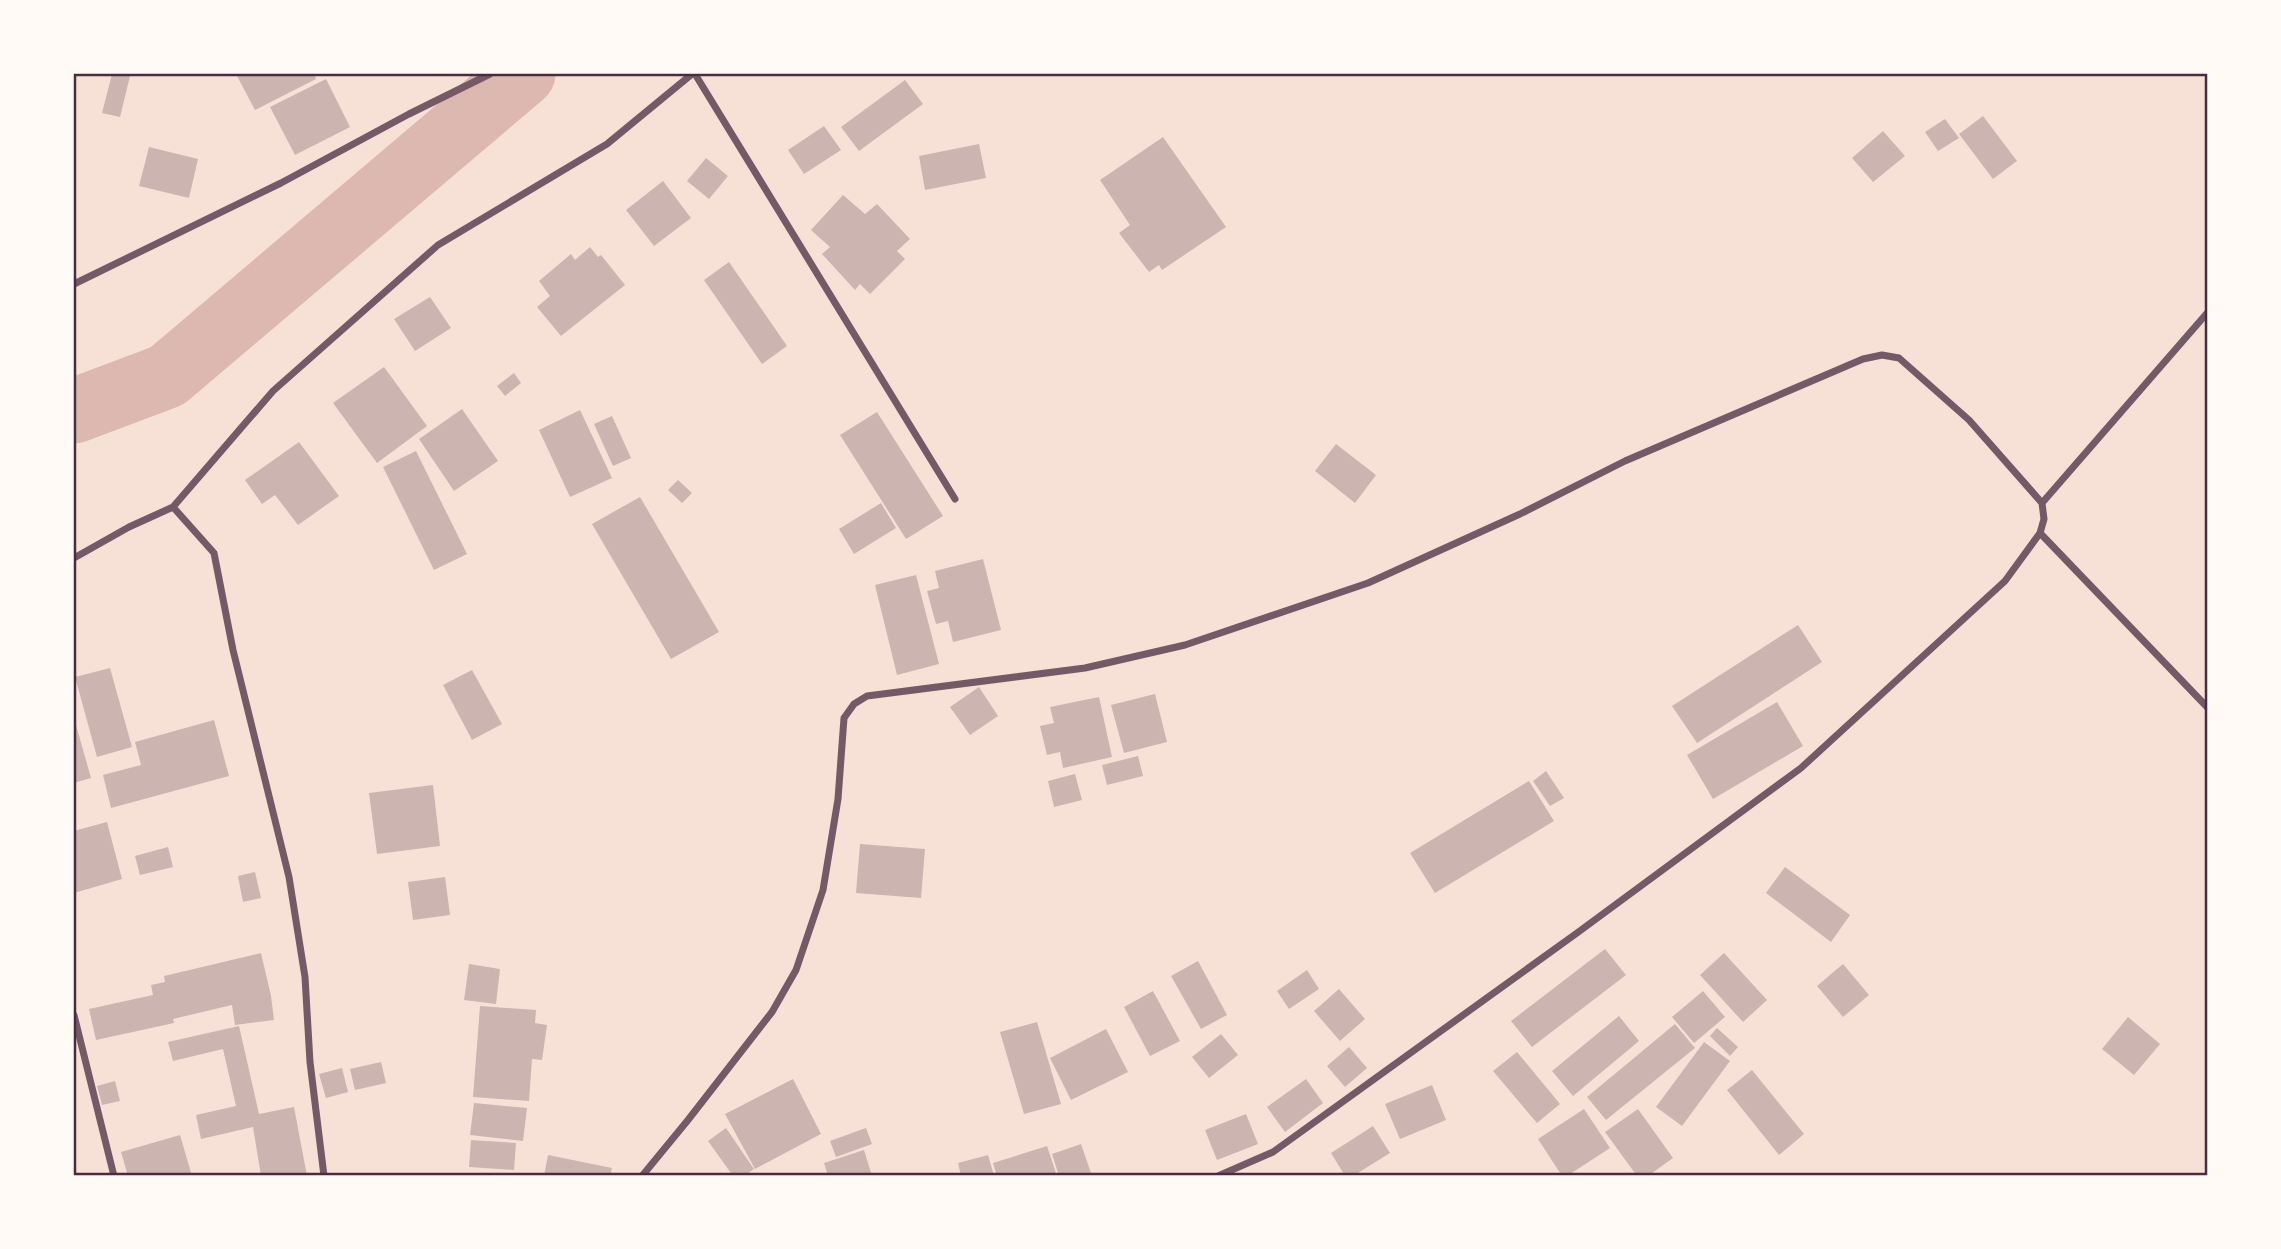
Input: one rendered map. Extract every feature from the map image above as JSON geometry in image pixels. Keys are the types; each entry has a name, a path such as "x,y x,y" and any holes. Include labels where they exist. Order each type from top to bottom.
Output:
{"street":[{"path":"74,284 281,183 490,74"},
{"path":"74,558 129,527 173,507 273,391 438,246 607,144 694,74 955,499"},
{"path":"2042,503 2207,312"},
{"path":"642,1175 772,1012 796,970 823,890 838,799 844,718 854,704 867,696 1085,668 1185,645 1224,632 1368,583 1520,514 1625,461 1863,359 1882,355 1899,358 1969,420 2042,503 2044,519 2040,533 2005,581 1801,768 1273,1152 1218,1175"},
{"path":"173,507 214,552 233,650 289,877 305,976 310,1062 324,1175"},
{"path":"2040,533 2207,708"},
{"path":"74,1015 114,1175"}],"building":[{"path":"112,74 130,76 120,117 102,113"},
{"path":"236,74 314,74 316,79 255,110"},
{"path":"326,79 350,127 295,155 270,107"},
{"path":"905,80 923,104 859,151 841,127"},
{"path":"1983,116 2017,161 1993,179 1959,134"},
{"path":"1945,119 1959,138 1938,151 1925,132"},
{"path":"824,126 841,150 804,174 788,150"},
{"path":"1883,131 1905,156 1873,182 1852,158"},
{"path":"1163,137 1226,227 1162,270 1159,265 1149,272 1119,233 1130,225 1100,180"},
{"path":"979,144 986,178 925,190 919,156"},
{"path":"149,147 198,159 189,198 139,186"},
{"path":"706,158 728,176 709,199 687,181"},
{"path":"663,181 691,218 654,246 626,210"},
{"path":"843,195 865,214 877,204 910,239 897,251 905,259 870,294 860,284 855,290 822,254 830,247 811,230"},
{"path":"590,247 598,257 601,255 625,285 561,336 537,307 550,296 539,281 571,254 575,260"},
{"path":"729,262 787,346 762,364 704,280"},
{"path":"430,297 451,328 415,351 394,319"},
{"path":"384,367 427,426 377,463 333,403"},
{"path":"514,373 521,383 505,396 497,386"},
{"path":"462,409 498,461 454,491 419,439"},
{"path":"580,410 612,478 570,497 539,430"},
{"path":"877,412 943,516 906,539 840,435"},
{"path":"612,416 631,458 613,466 594,424"},
{"path":"299,442 339,496 298,525 275,495 262,504 245,480"},
{"path":"1336,444 1376,475 1355,503 1315,471"},
{"path":"416,451 467,554 434,570 383,467"},
{"path":"678,480 692,493 682,503 668,490"},
{"path":"640,497 719,632 671,659 592,524"},
{"path":"881,503 896,528 854,554 839,529"},
{"path":"983,559 1001,630 953,642 948,621 936,624 927,591 939,588 935,571"},
{"path":"916,575 939,664 897,675 875,585"},
{"path":"1798,625 1822,662 1697,743 1672,706"},
{"path":"110,668 132,747 97,757 75,677"},
{"path":"472,670 502,724 472,740 443,685"},
{"path":"979,687 998,716 970,735 950,707"},
{"path":"1155,694 1167,742 1124,753 1111,705"},
{"path":"1099,697 1112,757 1063,768 1060,752 1047,755 1040,726 1054,723 1050,707"},
{"path":"1777,702 1803,746 1713,799 1687,755"},
{"path":"74,718 91,778 74,783"},
{"path":"214,720 229,776 111,808 103,775 141,765 135,742"},
{"path":"1138,756 1143,776 1107,785 1102,765"},
{"path":"1546,771 1564,798 1550,806 1533,781"},
{"path":"1075,774 1082,800 1054,807 1048,781"},
{"path":"1529,781 1554,821 1435,893 1410,853"},
{"path":"433,785 440,846 377,854 369,793"},
{"path":"107,822 122,879 74,893 74,831"},
{"path":"860,844 925,849 921,898 856,893"},
{"path":"168,847 173,867 140,875 135,856"},
{"path":"1785,867 1850,915 1831,942 1766,893"},
{"path":"255,872 261,898 243,902 238,876"},
{"path":"445,877 450,915 413,920 408,882"},
{"path":"1605,949 1626,975 1532,1047 1511,1021"},
{"path":"261,953 274,1020 235,1025 232,1005 173,1019 174,1023 96,1040 89,1009 153,995 151,985 165,982 164,976"},
{"path":"1724,953 1767,1000 1743,1022 1700,975"},
{"path":"1198,961 1227,1015 1201,1029 1171,976"},
{"path":"469,964 500,969 496,1004 464,1000"},
{"path":"1843,964 1869,995 1843,1017 1817,986"},
{"path":"1307,970 1319,989 1289,1009 1277,991"},
{"path":"1339,989 1365,1019 1340,1041 1314,1011"},
{"path":"1153,991 1180,1041 1150,1056 1124,1007"},
{"path":"1703,991 1725,1017 1694,1043 1672,1017"},
{"path":"480,1006 536,1010 535,1023 547,1025 542,1060 532,1059 529,1101 473,1097"},
{"path":"1619,1016 1639,1041 1573,1096 1552,1071"},
{"path":"2128,1017 2160,1044 2134,1075 2102,1049"},
{"path":"1037,1022 1061,1104 1024,1114 1000,1032"},
{"path":"1675,1024 1695,1048 1606,1120 1587,1097"},
{"path":"239,1026 259,1114 294,1107 307,1176 261,1176 253,1127 201,1139 196,1115 236,1106 223,1049 173,1061 168,1042"},
{"path":"1717,1028 1738,1047 1730,1056 1710,1036"},
{"path":"1106,1029 1128,1072 1071,1100 1050,1058"},
{"path":"1221,1034 1238,1055 1209,1078 1192,1057"},
{"path":"1704,1042 1730,1061 1682,1126 1656,1107"},
{"path":"1349,1047 1367,1068 1345,1087 1327,1066"},
{"path":"1517,1052 1560,1104 1537,1123 1493,1071"},
{"path":"381,1062 386,1083 355,1090 350,1069"},
{"path":"342,1068 348,1092 326,1098 319,1074"},
{"path":"1752,1070 1804,1134 1779,1155 1727,1090"},
{"path":"793,1079 821,1134 755,1169 725,1114"},
{"path":"1306,1079 1323,1103 1285,1132 1267,1107"},
{"path":"115,1081 120,1101 102,1105 97,1086"},
{"path":"1432,1085 1446,1120 1400,1139 1385,1104"},
{"path":"474,1103 527,1108 523,1141 470,1135"},
{"path":"1584,1109 1610,1148 1567,1176 1562,1176 1538,1139"},
{"path":"1638,1109 1673,1158 1648,1176 1637,1176 1605,1132"},
{"path":"1246,1114 1258,1144 1217,1160 1205,1130"},
{"path":"1373,1126 1390,1153 1353,1176 1345,1176 1331,1153"},
{"path":"726,1128 754,1169 744,1176 733,1176 708,1141"},
{"path":"866,1128 872,1144 836,1157 830,1141"},
{"path":"180,1135 192,1176 128,1176 121,1152"},
{"path":"471,1140 516,1143 514,1170 469,1167"},
{"path":"1081,1144 1092,1176 1059,1176 1052,1154"},
{"path":"1047,1146 1057,1176 997,1176 993,1163"},
{"path":"864,1150 872,1176 828,1176 824,1163"},
{"path":"548,1155 612,1168 610,1176 544,1176"},
{"path":"988,1155 994,1176 961,1176 958,1163"}],"waterway":[{"path":"74,411 167,376 523,74"}]}
